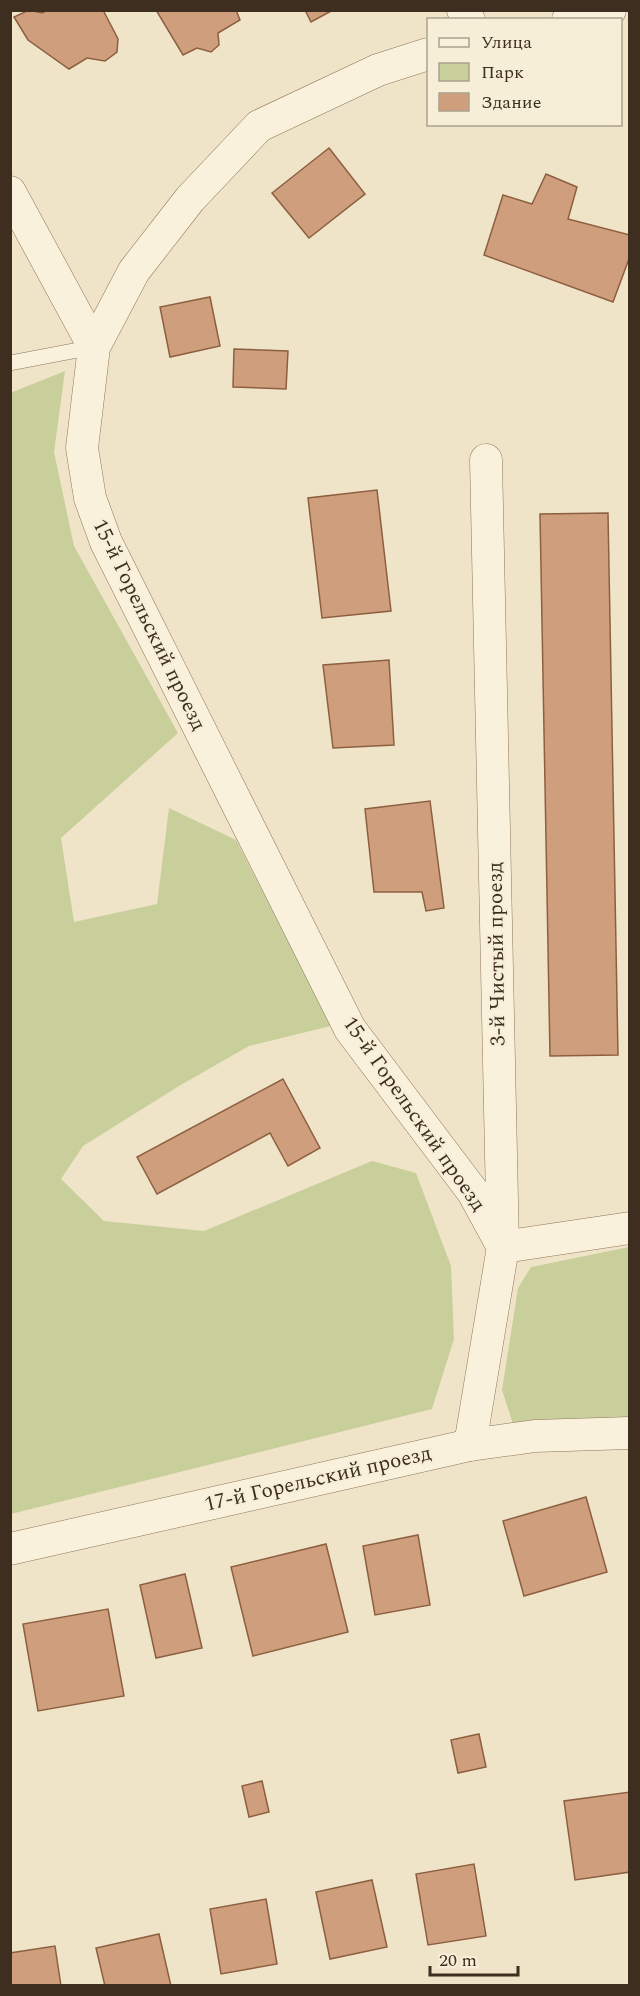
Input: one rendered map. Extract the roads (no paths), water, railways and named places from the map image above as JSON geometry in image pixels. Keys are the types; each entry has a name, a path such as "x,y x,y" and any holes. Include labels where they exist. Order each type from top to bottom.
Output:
{"street":[{"path":"576,18 610,10"},
{"name":"15-й Горельский проезд","path":"427,55 378,70 259,126 190,199 134,271 94,347 82,448 90,498 106,542 350,1029 473,1192 503,1247"},
{"path":"10,192 94,347"},
{"name":"3-й Чистый проезд","path":"470,1445 503,1247 486,460"},
{"path":"503,1247 630,1228"},
{"name":"17-й Горельский проезд","path":"10,1549 470,1445 535,1436 630,1433"}],"lane":[{"path":"10,363 94,347"}]}
